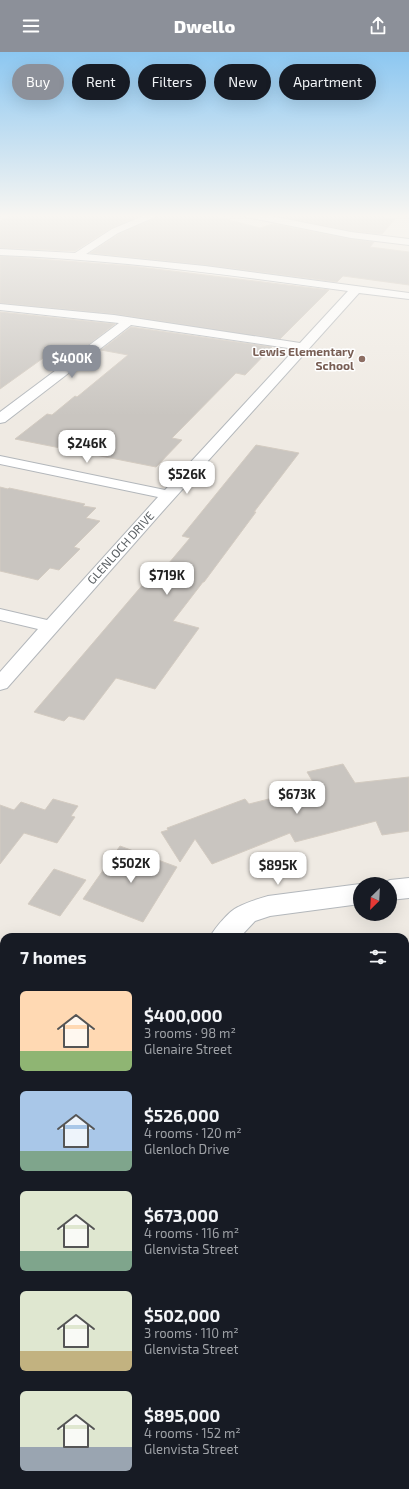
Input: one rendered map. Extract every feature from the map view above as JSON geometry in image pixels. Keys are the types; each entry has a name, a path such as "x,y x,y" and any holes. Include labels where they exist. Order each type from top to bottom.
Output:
{"street":[{"path":"296,281 409,296"},
{"name":"GLENLOCH DRIVE","path":"0,684 356,289"},
{"path":"0,307 82,314 129,320 303,347"},
{"path":"0,419 129,320"},
{"path":"0,460 169,495"},
{"path":"0,614 51,627"},
{"path":"397,889 409,888"},
{"path":"227,933 246,914 268,906 353,895"}],"building":[{"path":"0,281 255,281 329,290 280,339 114,314 0,303"},
{"path":"380,281 409,281 409,285"},
{"path":"0,312 115,324 84,348 68,345 65,347 60,346 0,389"},
{"path":"131,327 272,347 245,375 236,373 172,438 182,440 156,467 15,439 47,414 52,415 75,396 77,397 128,355 101,350"},
{"path":"256,445 299,453 254,512 256,512 204,582 173,621 199,628 155,689 116,678 84,720 69,716 64,721 34,712 151,575 158,576 190,538 182,536"},
{"path":"0,487 85,504 83,506 96,508 86,518 100,521 74,547 80,549 59,570 50,568 38,580 0,571"},
{"path":"343,764 355,783 409,777 409,831 382,835 376,821 295,842 290,833 212,864 195,839 180,862 161,832 168,830 167,828 245,799 249,804 316,787 307,772"},
{"path":"53,799 78,806 71,816 75,817 57,843 24,833 0,864 0,805 14,810 21,802 45,810"},
{"path":"120,846 177,867 143,922 83,899"},
{"path":"54,869 86,880 60,916 28,904"}],"place":[{"name":"Lewis Elementary School","path":"362,359"}]}
